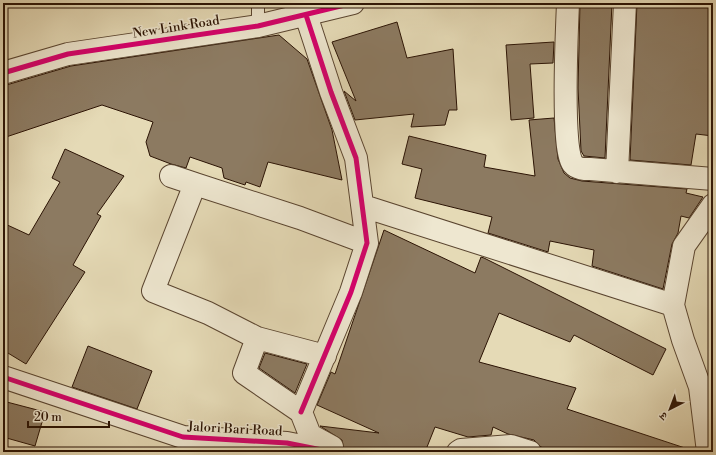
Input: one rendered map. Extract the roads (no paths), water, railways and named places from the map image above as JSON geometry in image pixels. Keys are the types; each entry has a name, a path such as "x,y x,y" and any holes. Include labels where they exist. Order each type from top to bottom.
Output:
{"street":[{"name":"New Link Road","path":"3,73 68,54 258,26 353,3"},
{"path":"568,3 566,116 568,156 573,164 579,168 713,179"},
{"path":"617,172 625,3"},
{"path":"301,412 351,292 367,243 356,158 331,92 306,15"},
{"path":"171,176 300,218 367,243"},
{"path":"195,184 153,291 208,313 257,338 324,356"},
{"path":"708,452 700,387 683,340 673,306 684,246 713,205"},
{"path":"362,206 673,306"},
{"path":"257,338 244,373 301,412 310,435 342,452"},
{"name":"Jalori Bari Road","path":"3,377 181,445 286,443 332,452"},
{"path":"458,452 461,450 511,446 530,452"}],"lane":[{"path":"258,3 258,26"}]}
